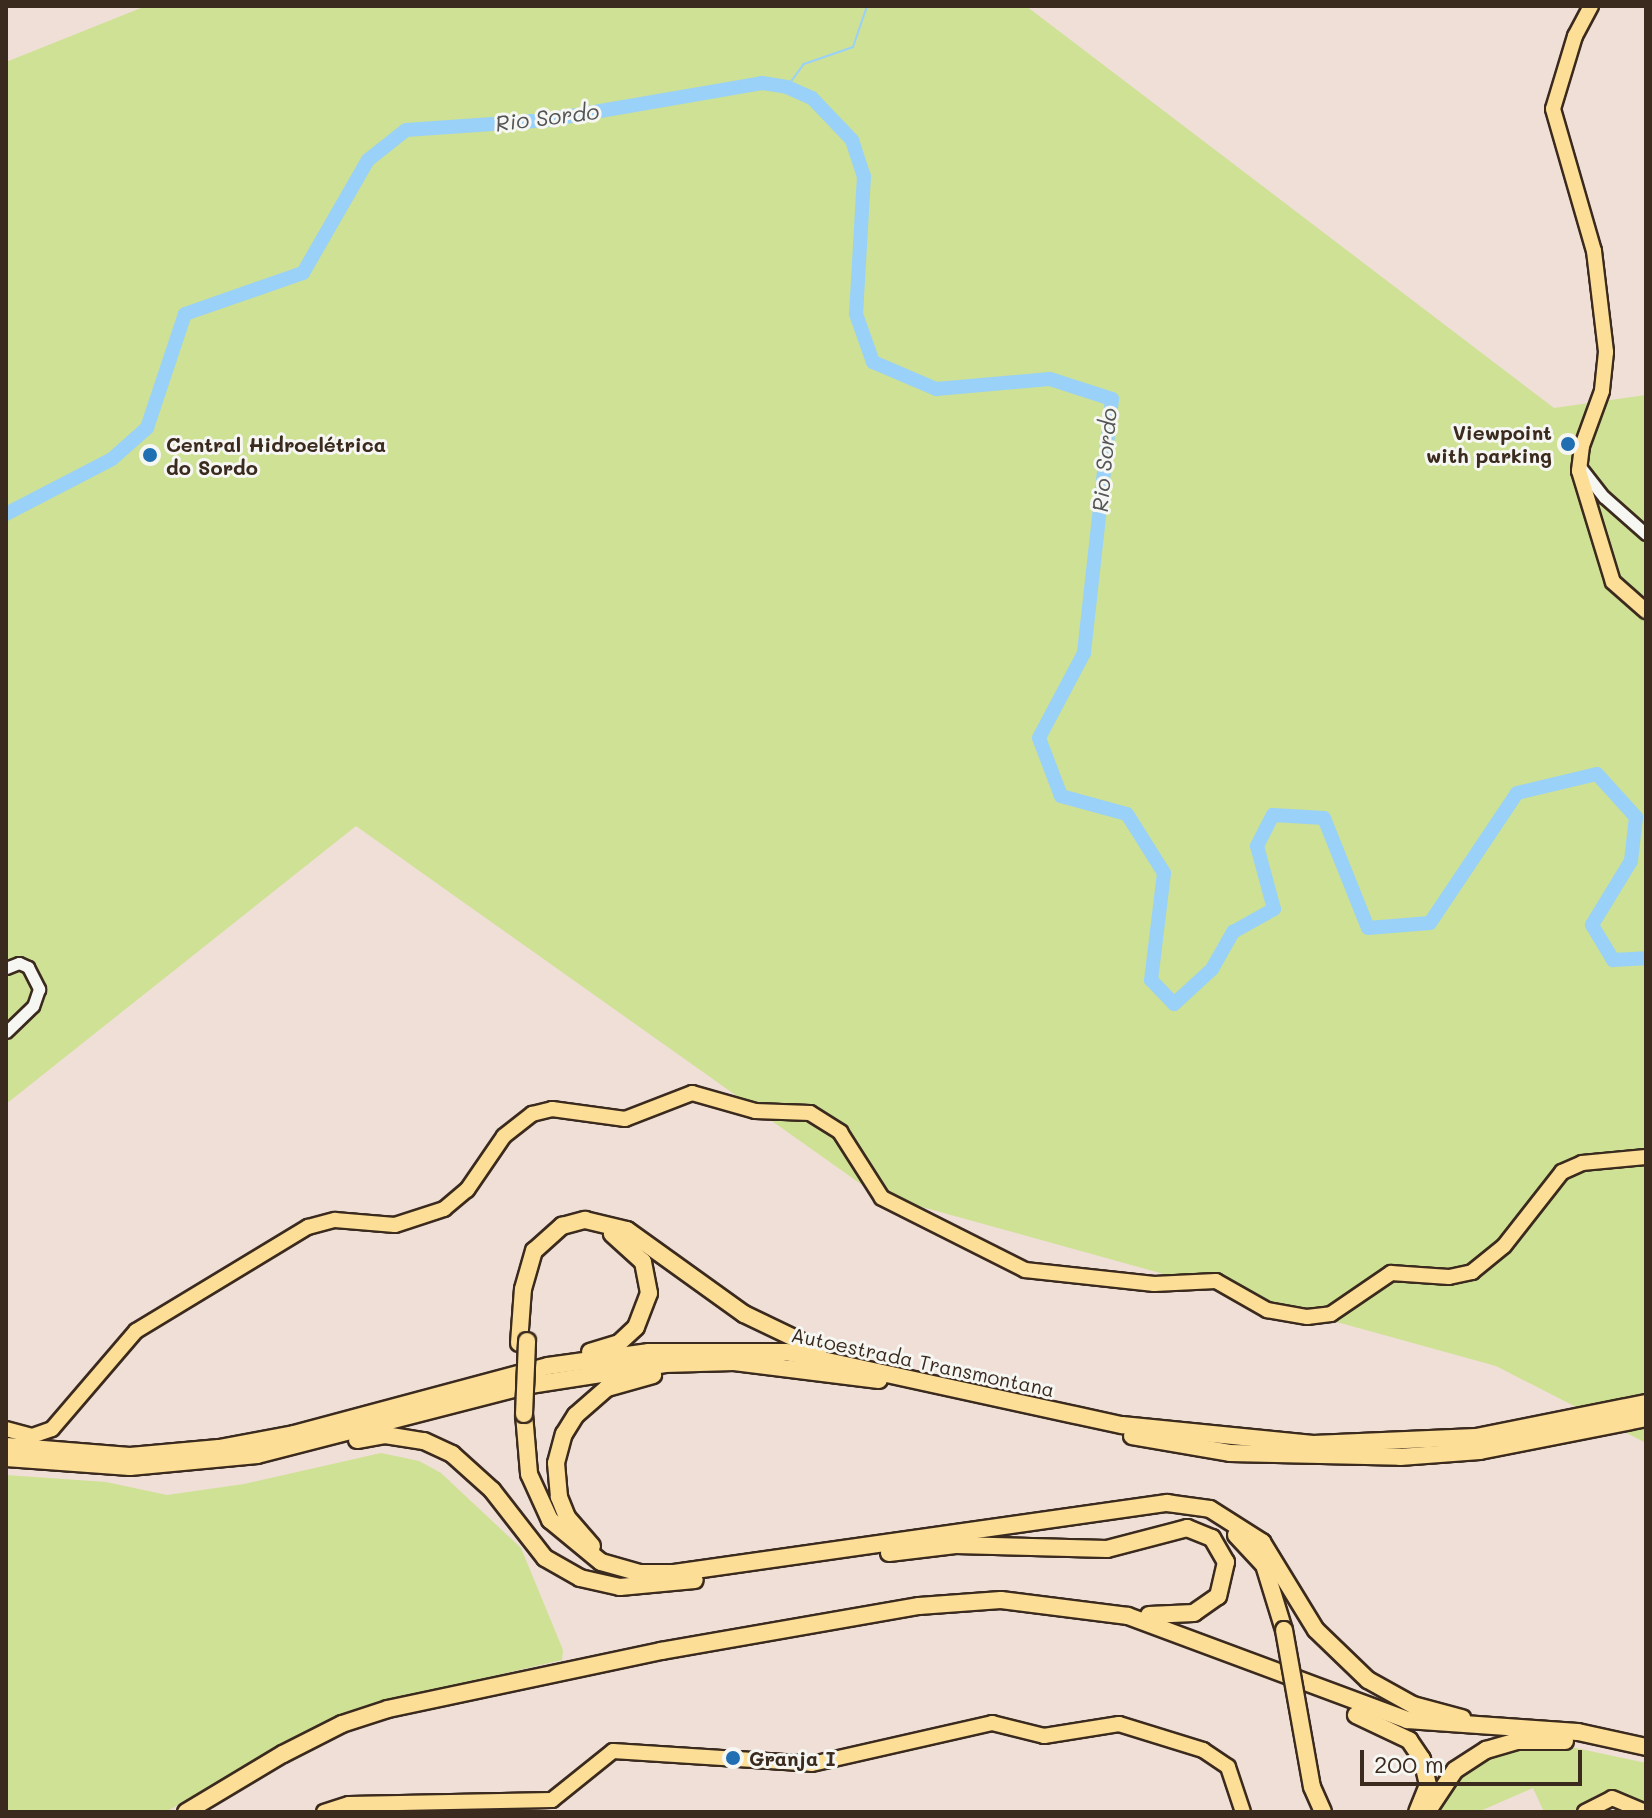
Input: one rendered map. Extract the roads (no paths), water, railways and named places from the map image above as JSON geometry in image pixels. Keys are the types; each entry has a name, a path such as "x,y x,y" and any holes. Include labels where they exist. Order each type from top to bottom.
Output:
{"highway":[{"path":"699,1574 654,1574 601,1562 564,1536 539,1501 529,1474 519,1414 523,1289 534,1251 562,1226 602,1221 627,1230 785,1337 901,1373"},
{"path":"523,1342 535,1269 553,1244 586,1229 606,1231 634,1250 643,1262 649,1293 636,1327 619,1343 556,1359 548,1366"},
{"name":"Autoestrada Transmontana","path":"6,1458 130,1462 294,1434 548,1366 649,1352 786,1352 901,1373 1122,1425 1313,1444 1476,1437 1646,1403"},
{"name":"Autoestrada Transmontana","path":"6,1446 175,1466 297,1446 593,1372 665,1364 785,1366 890,1382 1120,1434 1230,1453 1315,1458 1480,1451 1646,1418"},
{"path":"699,1574 630,1566 583,1539 559,1497 556,1463 564,1434 591,1400 623,1382 681,1371 775,1371 785,1366"},
{"path":"297,1446 312,1449 385,1435 424,1441 471,1467 526,1537 563,1570 620,1587 1167,1503 1210,1509 1253,1537 1337,1654 1393,1695 1461,1717 1582,1728 1646,1745"},
{"path":"923,1549 1188,1513 1227,1528 1247,1543 1274,1587 1288,1631 1318,1777 1334,1812"},
{"path":"186,1812 283,1754 342,1724 388,1709 661,1651 858,1617 930,1601 1010,1597 1174,1617 1211,1604 1226,1574 1221,1550 1212,1538 1187,1528 1096,1550 988,1544 813,1558"},
{"path":"1253,1537 1280,1585 1312,1787 1323,1812"},
{"path":"858,1617 1001,1600 1088,1608 1172,1630 1407,1720 1578,1732 1646,1745"},
{"path":"197,1812 345,1729 389,1714 920,1611 1008,1604 1102,1614 1229,1658 1334,1702 1418,1728 1578,1740 1646,1755"},
{"path":"1229,1658 1409,1740 1427,1773 1425,1797 1417,1812"},
{"path":"1427,1812 1455,1770 1486,1750 1517,1741 1578,1740"}],"main road":[{"path":"1591,6 1553,105 1595,256 1606,352 1602,391 1579,464 1590,511 1614,584 1646,611"},
{"path":"6,1429 32,1436 52,1429 132,1334 308,1227 330,1220 395,1225 444,1209 467,1190 504,1136 532,1114 552,1109 625,1119 692,1093 755,1111 814,1114 840,1132 882,1198 1025,1270 1150,1284 1216,1281 1267,1310 1292,1316 1331,1314 1398,1272 1446,1277 1472,1272 1501,1249 1562,1172 1582,1163 1646,1157"},
{"path":"324,1812 343,1805 557,1798 600,1756 617,1750 686,1759 807,1764 988,1723 1044,1736 1111,1723 1220,1758 1231,1772 1243,1812"},
{"path":"1585,1812 1612,1798 1645,1812"}],"street":[{"path":"1579,464 1613,504 1646,534"},
{"path":"1590,511 1600,503 1613,504"},
{"path":"6,968 19,963 28,967 39,989 33,1006 6,1032"}],"waterway":[{"path":"787,87 804,64 853,47 867,6"},
{"name":"Rio Sordo","path":"6,514 112,459 147,428 185,314 303,273 368,160 406,130 548,120 762,83 787,87 812,98 852,140 864,176 856,314 873,362 936,389 1050,379 1112,399 1084,653 1039,738 1061,796 1127,814 1164,873 1151,980 1174,1004 1212,969 1233,932 1274,909 1257,846 1273,815 1324,818 1368,928 1430,923 1517,793 1597,774 1636,817 1631,861 1592,925 1613,960 1646,958"}],"place":[{"name":"Viewpoint with parking","path":"1568,444"},
{"name":"Central Hidroelétrica do Sordo","path":"150,455"},
{"name":"Granja I","path":"733,1758"}]}
